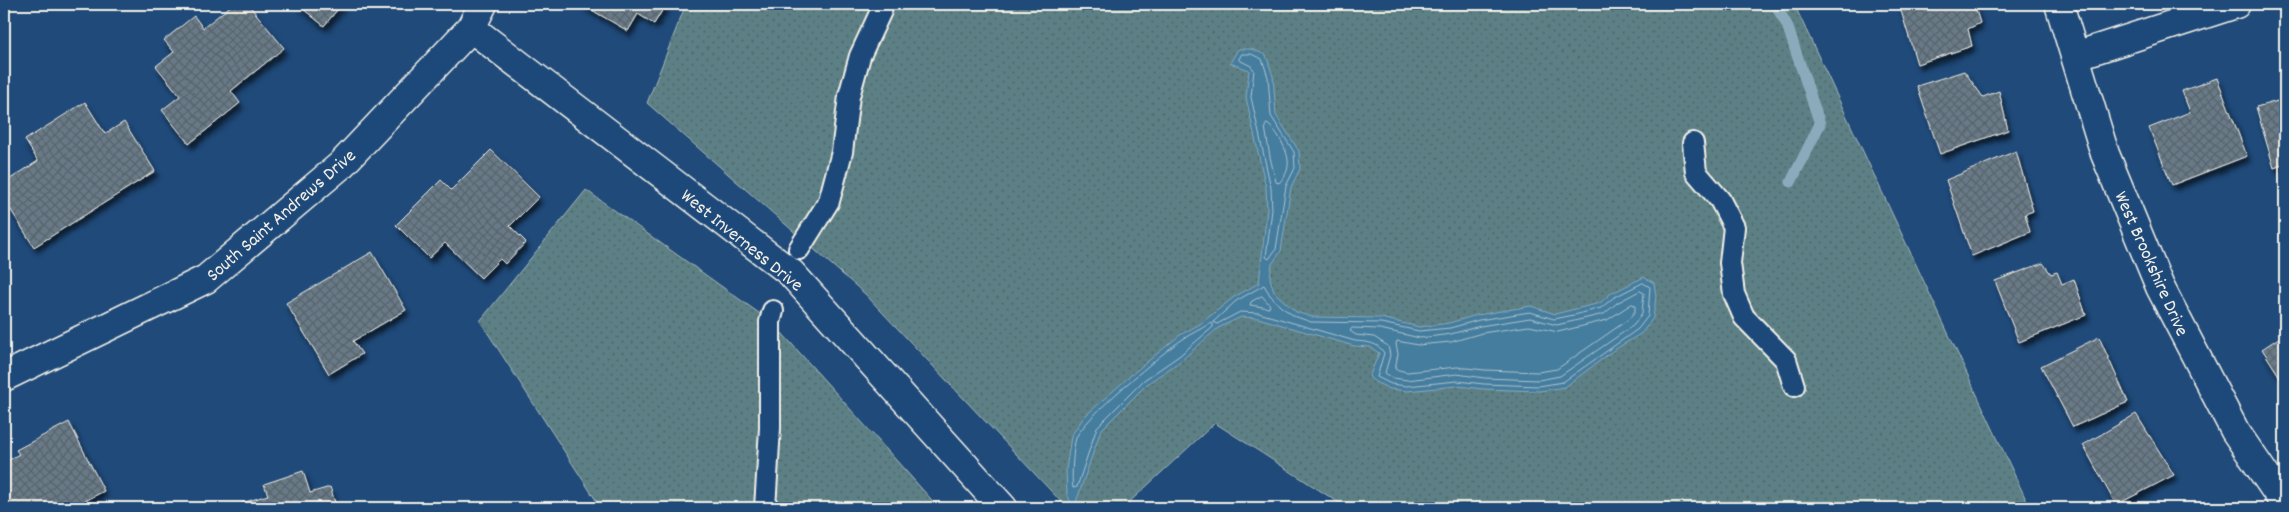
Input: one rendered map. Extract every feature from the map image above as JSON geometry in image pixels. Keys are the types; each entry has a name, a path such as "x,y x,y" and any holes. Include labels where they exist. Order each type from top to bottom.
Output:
{"street":[{"name":"South Saint Andrews Drive","path":"4,377 206,279 341,165 471,28 483,4"},
{"name":"West Brookshire Drive","path":"2059,4 2105,154 2160,287 2235,431 2284,500"},
{"path":"2075,56 2236,4"},
{"name":"West Inverness Drive","path":"471,28 791,273 1002,508"}],"lane":[{"path":"800,249 829,201 842,152 849,96 860,56 883,4"},
{"path":"1693,143 1696,172 1720,200 1734,227 1730,263 1734,294 1744,317 1786,360 1794,386"},
{"path":"765,508 770,428 770,322 773,311"}],"green space":[{"path":"686,4 1794,4 2030,508 1347,508 1215,423 1123,508 1067,508 865,294 647,103"},
{"path":"586,190 773,323 939,508 601,508 480,321"}],"water":[{"path":"1238,49 1251,49 1266,55 1273,76 1276,115 1299,151 1300,169 1291,187 1281,251 1272,264 1270,278 1274,292 1296,312 1312,317 1381,318 1419,327 1449,323 1477,315 1531,306 1555,314 1600,303 1610,294 1644,277 1654,283 1656,297 1653,318 1642,333 1614,350 1565,387 1540,391 1457,386 1407,391 1390,389 1369,377 1379,353 1370,347 1354,346 1258,318 1241,317 1218,328 1182,360 1147,384 1101,430 1074,508 1067,495 1066,470 1071,436 1084,417 1180,335 1200,324 1234,297 1259,283 1267,209 1266,188 1246,97 1249,70 1230,63"}],"building":[{"path":"233,4 248,4 284,48 231,91 240,103 189,144 162,110 180,96 156,66 174,52 164,40 194,16 203,28"},
{"path":"297,4 342,4 324,26"},
{"path":"581,4 666,4 654,24 638,14 628,31"},
{"path":"1899,4 1974,4 1980,23 1968,29 1972,46 1917,64"},
{"path":"1964,71 1983,97 1999,91 2008,130 1940,154 1917,86"},
{"path":"2217,78 2247,156 2172,185 2149,128 2190,112 2182,91"},
{"path":"2285,99 2285,164 2274,168 2256,107"},
{"path":"85,102 105,134 124,122 155,171 34,247 4,199 4,183 38,161 25,140"},
{"path":"491,150 539,197 510,226 526,242 505,264 500,259 481,278 445,243 429,258 396,225 441,180 451,190"},
{"path":"2016,151 2033,211 2025,214 2030,232 1972,256 1946,180"},
{"path":"372,252 406,310 353,341 362,354 329,374 286,303"},
{"path":"2043,263 2051,274 2057,272 2062,284 2074,279 2086,315 2019,342 1995,281"},
{"path":"2285,334 2285,385 2262,349"},
{"path":"2099,337 2128,402 2073,427 2041,366"},
{"path":"2136,414 2174,475 2116,505 2083,445"},
{"path":"69,422 104,491 85,501 89,508 4,508 4,463 19,454 16,450"},
{"path":"303,471 310,493 330,487 337,508 226,508 268,495 264,484"},
{"path":"1226,504 1230,508 1221,508"}],"waterway":[{"path":"1775,4 1787,25 1820,124 1791,182"}]}
